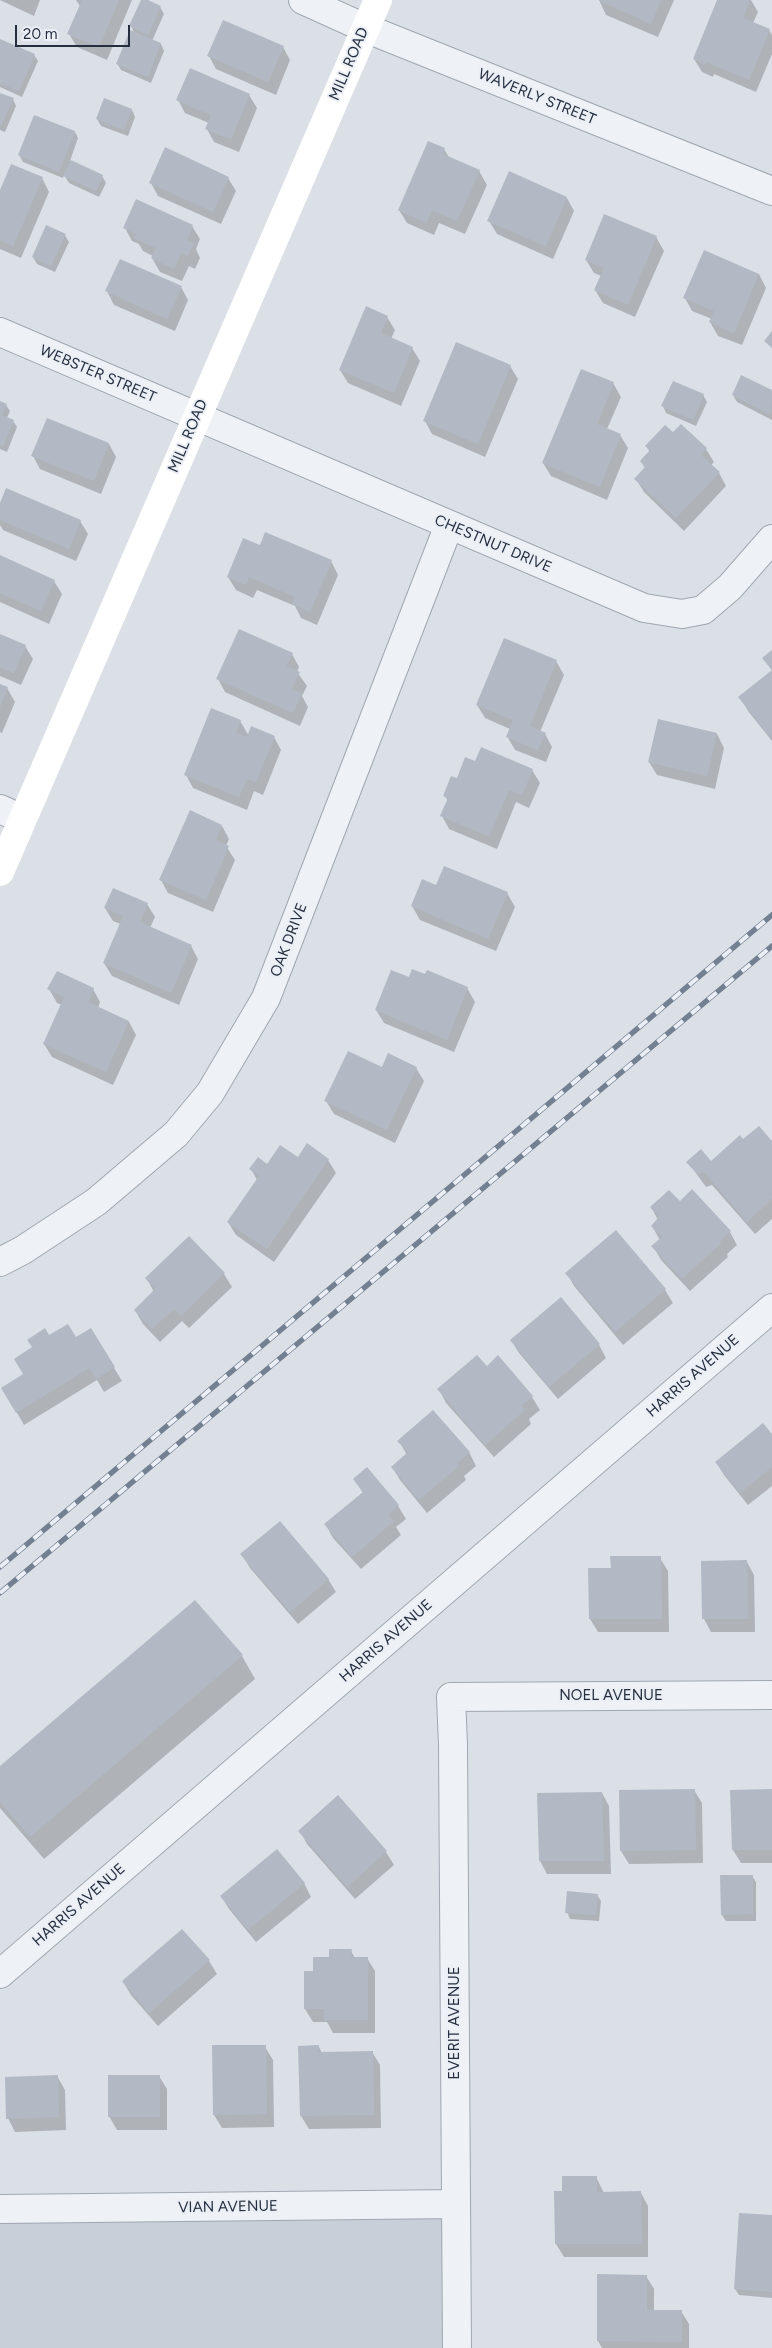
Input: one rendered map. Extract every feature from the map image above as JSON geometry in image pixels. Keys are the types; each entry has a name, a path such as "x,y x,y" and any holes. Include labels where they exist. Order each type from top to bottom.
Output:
{"main road":[{"name":"MILL ROAD","path":"0,872 11,814 197,416 378,0"}],"street":[{"name":"WAVERLY STREET","path":"302,0 365,28 772,191"},
{"name":"WEBSTER STREET","path":"0,332 197,416"},
{"name":"CHESTNUT DRIVE","path":"197,416 644,608 682,614 703,610 730,587 772,539"},
{"name":"OAK DRIVE","path":"0,1262 23,1250 96,1202 176,1134 210,1093 266,998 448,525"},
{"name":"HARRIS AVENUE","path":"0,1974 772,1308"},
{"name":"NOEL AVENUE","path":"451,1697 772,1695"},
{"name":"EVERIT AVENUE","path":"451,1697 454,1755 457,2348"},
{"name":"VIAN AVENUE","path":"0,2209 456,2204"}],"shaded area":[{"path":"470,2202 470,2348 0,2348 0,2203"}],"building":[{"path":"82,0 119,0 99,47 67,34"},
{"path":"141,0 148,0 161,6 148,35 129,26"},
{"path":"598,0 661,0 651,24"},
{"path":"717,0 750,0 743,18 770,29 749,80 706,62 705,65 693,59"},
{"path":"223,20 284,46 268,82 207,56"},
{"path":"130,30 161,43 148,77 116,64"},
{"path":"0,39 35,54 19,91 0,83"},
{"path":"190,68 250,94 231,139 205,129 211,115 176,100"},
{"path":"0,93 14,98 1,126 0,126"},
{"path":"104,98 132,109 124,130 96,119"},
{"path":"34,115 75,131 59,172 18,155"},
{"path":"428,141 445,148 443,154 480,170 457,221 432,210 426,223 398,210"},
{"path":"165,147 229,177 213,212 149,183"},
{"path":"71,160 103,175 96,191 63,176"},
{"path":"11,164 43,177 13,246 0,240 0,190"},
{"path":"509,171 567,197 546,246 487,221"},
{"path":"136,199 193,225 187,240 194,244 188,256 181,253 174,269 151,258 156,248 134,238 136,234 123,228"},
{"path":"604,214 657,236 628,305 594,290 604,268 585,260"},
{"path":"46,225 66,234 51,266 32,257"},
{"path":"704,250 759,274 734,333 709,322 714,311 683,298"},
{"path":"120,259 182,286 167,319 105,291"},
{"path":"366,306 388,316 381,333 413,347 394,393 339,370"},
{"path":"772,331 772,348 764,341"},
{"path":"456,342 511,365 478,444 423,421"},
{"path":"581,369 614,382 597,424 621,434 600,487 542,463"},
{"path":"741,375 772,390 771,415 732,395"},
{"path":"673,381 704,394 693,420 661,406"},
{"path":"0,401 7,404 2,415 14,420 3,446 0,445"},
{"path":"47,418 109,443 94,481 31,456"},
{"path":"681,424 707,448 701,455 720,472 676,518 634,479 645,467 640,461 650,450 645,446 665,425 673,432"},
{"path":"6,488 81,520 69,549 0,520 0,503"},
{"path":"265,532 332,560 310,612 292,604 295,597 249,577 246,585 227,577 243,538 260,545"},
{"path":"0,555 55,580 41,611 0,593"},
{"path":"239,629 293,653 286,666 300,672 292,689 302,693 293,713 216,679"},
{"path":"0,634 26,645 14,673 0,667"},
{"path":"504,638 557,660 530,726 546,733 538,750 506,737 513,720 476,705"},
{"path":"772,650 772,670 762,658"},
{"path":"772,670 772,735 770,737 738,697"},
{"path":"0,684 8,687 0,707"},
{"path":"211,708 241,720 236,733 247,737 251,726 275,736 256,782 247,779 239,797 184,775"},
{"path":"658,719 717,733 707,776 648,762"},
{"path":"481,747 533,769 522,795 509,790 489,836 440,816 448,798 443,796 451,776 457,778 465,757 475,761"},
{"path":"190,810 222,825 216,840 229,846 206,900 159,880"},
{"path":"444,866 508,892 488,939 411,906 422,879 436,885"},
{"path":"113,888 148,903 140,922 192,945 171,993 103,963 123,916 104,908"},
{"path":"412,969 425,974 427,970 468,987 447,1040 375,1010 391,970 409,977"},
{"path":"57,971 94,988 88,1002 129,1021 106,1072 43,1044 64,997 47,989"},
{"path":"348,1051 382,1067 388,1053 417,1067 387,1130 324,1101"},
{"path":"759,1126 772,1141 772,1199 747,1222 704,1172 697,1174 686,1162 701,1149 711,1161 740,1135 743,1139"},
{"path":"307,1143 329,1159 267,1249 227,1222 259,1176 249,1169 258,1157 267,1164 280,1145 298,1157"},
{"path":"692,1189 731,1231 720,1241 721,1243 682,1279 651,1246 662,1237 651,1226 659,1217 650,1207 669,1190 680,1201"},
{"path":"616,1230 666,1289 615,1332 565,1273"},
{"path":"189,1236 225,1273 181,1316 174,1309 152,1329 134,1310 155,1289 145,1278"},
{"path":"561,1297 600,1344 549,1387 510,1340"},
{"path":"68,1324 76,1337 91,1328 115,1367 96,1379 89,1368 16,1413 1,1388 23,1374 14,1359 32,1347 27,1340 45,1328 49,1335"},
{"path":"477,1355 487,1366 498,1355 533,1396 521,1406 525,1410 485,1445 437,1389"},
{"path":"433,1410 470,1452 457,1463 459,1466 419,1500 391,1467 408,1452 397,1441"},
{"path":"763,1423 772,1434 772,1467 740,1493 715,1462"},
{"path":"367,1467 399,1505 388,1515 394,1521 352,1557 324,1524 363,1492 353,1479"},
{"path":"280,1521 329,1579 290,1612 240,1554"},
{"path":"610,1556 661,1556 662,1619 589,1619 588,1568 611,1568"},
{"path":"747,1560 748,1619 702,1619 701,1561"},
{"path":"195,1600 243,1655 30,1837 0,1802 0,1766"},
{"path":"695,1789 696,1850 620,1851 619,1790"},
{"path":"772,1789 772,1850 732,1850 730,1790"},
{"path":"602,1792 604,1861 539,1861 537,1793"},
{"path":"338,1795 387,1851 347,1887 298,1831"},
{"path":"277,1849 305,1883 248,1930 220,1896"},
{"path":"720,1875 753,1875 753,1914 721,1915"},
{"path":"567,1891 598,1894 596,1915 565,1913"},
{"path":"182,1929 210,1960 149,2013 122,1981"},
{"path":"329,1949 352,1949 351,1957 368,1957 368,2020 324,2020 324,2009 304,2009 304,1971 313,1971 313,1957 329,1957"},
{"path":"212,2045 266,2045 267,2114 213,2115"},
{"path":"319,2045 319,2052 373,2051 374,2115 300,2116 298,2046"},
{"path":"58,2075 59,2117 6,2119 5,2077"},
{"path":"108,2075 160,2075 160,2117 108,2117"},
{"path":"562,2176 597,2176 597,2192 641,2191 642,2244 555,2244 554,2191 562,2191"},
{"path":"739,2213 772,2215 772,2292 734,2289"},
{"path":"597,2274 647,2275 647,2310 682,2310 682,2342 597,2341"}],"railway":[{"path":"0,1567 772,915"},
{"path":"0,1593 772,946"}]}
